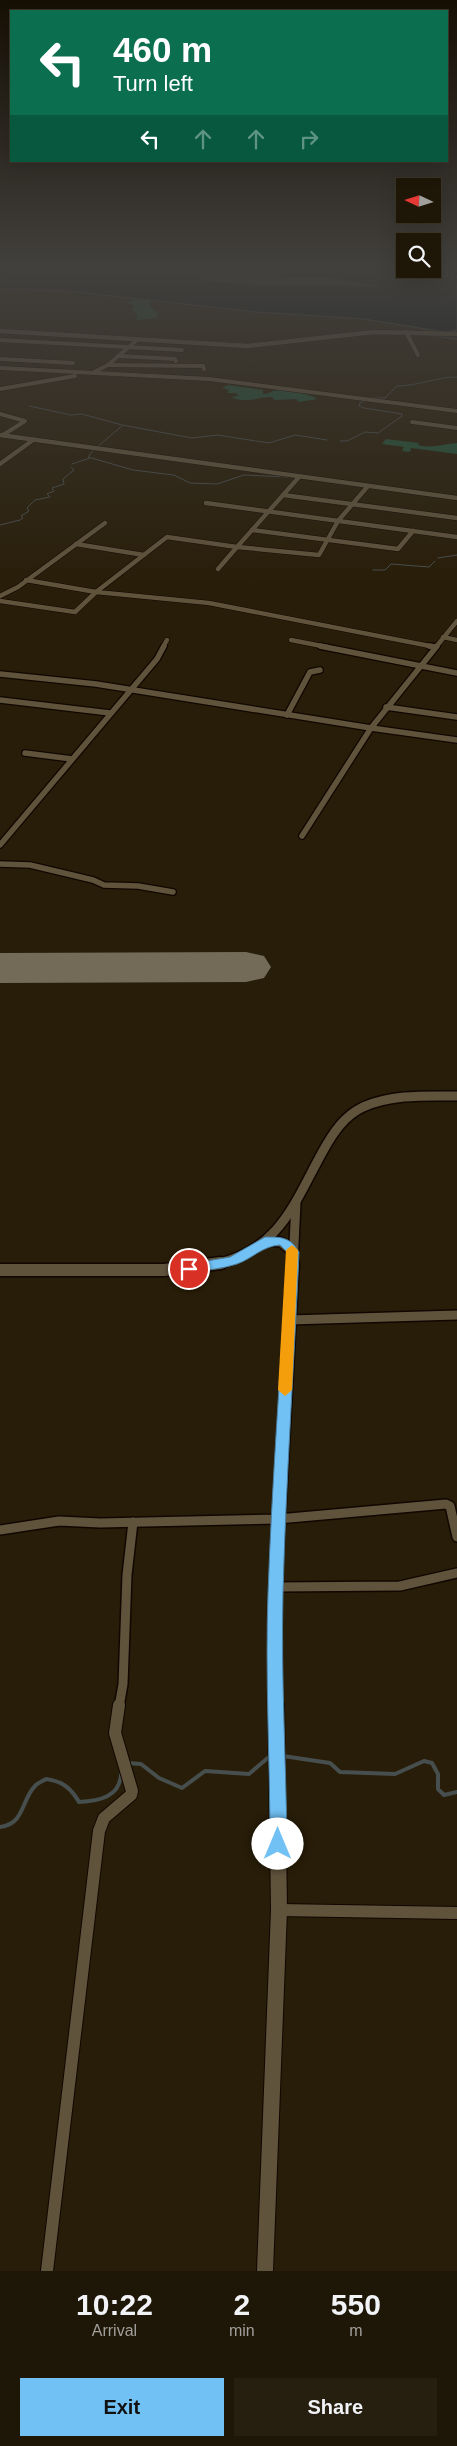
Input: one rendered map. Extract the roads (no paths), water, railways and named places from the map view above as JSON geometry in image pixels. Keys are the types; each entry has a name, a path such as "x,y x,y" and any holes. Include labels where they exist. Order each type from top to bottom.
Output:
{"street":[{"path":"0,389 85,374"},
{"path":"111,374 192,378 457,411"},
{"path":"0,414 25,421 1,435"},
{"path":"412,422 457,428"},
{"path":"1,435 457,498"},
{"path":"0,464 33,440"},
{"path":"218,569 299,477"},
{"path":"0,601 75,612 96,592 167,537 237,547 319,555 338,521 368,486"},
{"path":"283,495 457,518"},
{"path":"206,504 457,537"},
{"path":"0,596 26,580 105,523"},
{"path":"252,530 398,549 401,548 413,531"},
{"path":"76,544 144,555"},
{"path":"26,580 96,592 209,603 435,647"},
{"path":"302,836 386,707 457,621"},
{"path":"443,638 457,640"},
{"path":"0,845 128,690 157,659 167,640"},
{"path":"291,640 457,673"},
{"path":"287,715 310,672 320,670"},
{"path":"0,674 96,684 457,740"},
{"path":"0,700 110,713"},
{"path":"386,707 457,717"},
{"path":"25,753 72,759"},
{"path":"0,864 30,865 93,880 104,885 140,886 174,892"},
{"path":"0,1270 121,1271 189,1269 233,1260 250,1253 278,1230 296,1203 337,1128 354,1111 376,1102 399,1097 457,1096"},
{"path":"265,2271 279,1910 278,1731 275,1674 276,1587 278,1519 296,1203"},
{"path":"265,1242 281,1241 288,1244 293,1252"},
{"path":"289,1320 457,1315"},
{"path":"0,1530 59,1521 133,1522 278,1519 446,1504 450,1506 457,1538"},
{"path":"47,2271 98,1830 104,1818 131,1796 132,1787 115,1733 123,1684 127,1575 133,1522"},
{"path":"276,1587 400,1586 457,1573"},
{"path":"279,1910 457,1913"}],"waterway":[{"path":"340,441 347,441 365,432 378,433 402,416 402,414 364,408 359,406 360,403 371,398 385,398 397,386 457,377"},
{"path":"29,406 71,415 82,414 122,425 192,438 217,435 269,443 295,435 327,440"},
{"path":"97,447 122,426"},
{"path":"94,449 88,457 133,470 174,475 190,483 217,484 244,475 288,477"},
{"path":"72,464 90,458"},
{"path":"0,525 20,520 23,518 21,516 29,511 27,508 35,500 50,497 47,494 54,491 52,488 64,484 63,479 74,470 71,467"},
{"path":"438,558 457,555"},
{"path":"373,570 385,570 391,564 429,567 435,561"},
{"path":"127,1763 141,1764 159,1778 182,1788 205,1771 249,1774 270,1756"},
{"path":"283,1756 330,1763 340,1772 395,1774 424,1761 432,1763 438,1774 438,1789 444,1795 457,1792"},
{"path":"0,1827 14,1821 22,1811 27,1798 36,1785 46,1779 57,1781 66,1786 79,1802 101,1799 113,1793 120,1782 121,1774"}]}
